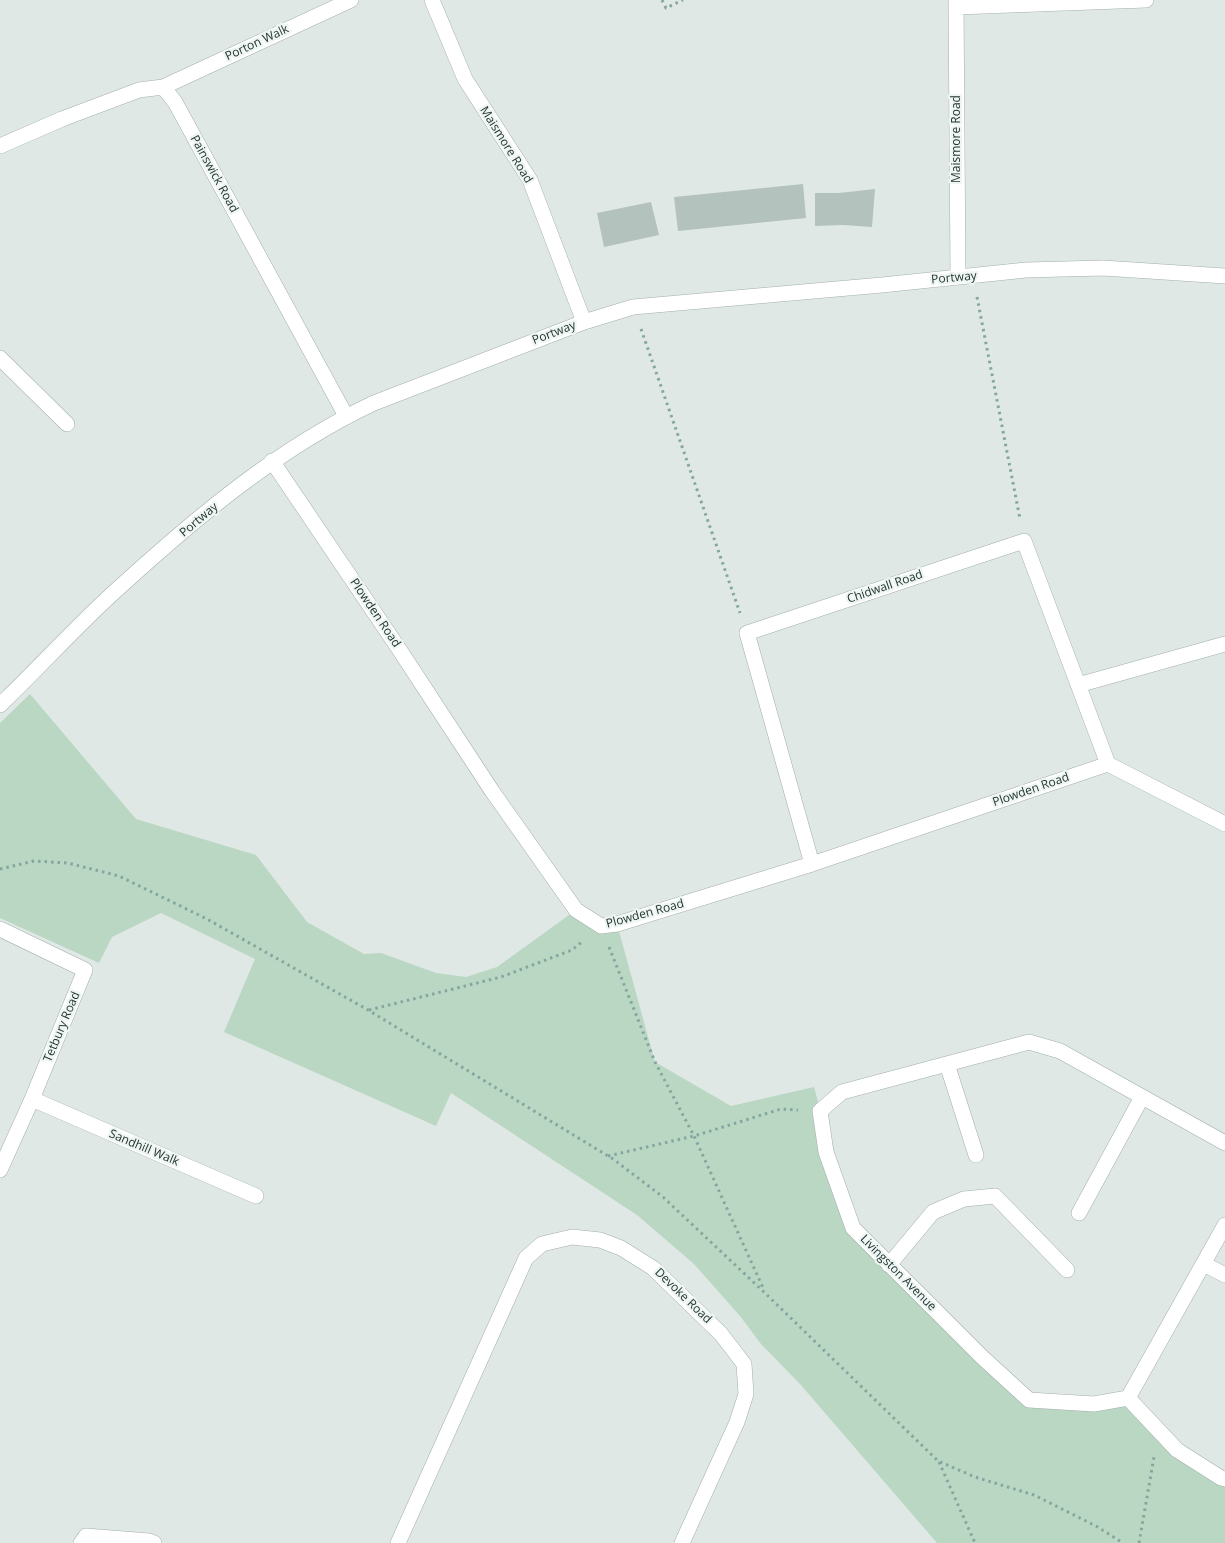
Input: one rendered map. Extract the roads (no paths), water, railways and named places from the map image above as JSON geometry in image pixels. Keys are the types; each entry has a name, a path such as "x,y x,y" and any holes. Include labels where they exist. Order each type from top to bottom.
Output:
{"street":[{"name":"Porton Walk","path":"163,87 351,0"},
{"name":"Maismore Road","path":"432,0 464,79 530,180 584,322"},
{"path":"956,3 1146,0"},
{"name":"Maismore Road","path":"956,3 965,277"},
{"path":"0,146 62,119 140,90 163,87"},
{"name":"Painswick Road","path":"163,87 175,102 346,416"},
{"name":"Portway","path":"0,705 121,586 205,514 272,461 346,416 450,372 584,322 633,307 882,286 1026,270 1103,268 1225,276"},
{"path":"0,358 67,424"},
{"name":"Plowden Road","path":"272,461 492,791 570,902 576,910 601,926 617,924 812,864 1108,764"},
{"name":"Chidwall Road","path":"812,864 747,633 1024,541 1078,685"},
{"path":"1225,644 1078,685 1108,764 1225,824"},
{"name":"Tetbury Road","path":"0,930 85,970 32,1099 0,1170"},
{"path":"976,1154 947,1064 1029,1042 1060,1051 1225,1143"},
{"name":"Livingston Avenue","path":"947,1064 842,1092 820,1110 826,1152 853,1228 982,1357 1029,1400 1094,1404 1128,1398"},
{"path":"1080,1212 1142,1097"},
{"name":"Sandhill Walk","path":"32,1099 256,1196"},
{"path":"890,1264 933,1212 964,1199 995,1196 1067,1270"},
{"path":"1225,1225 1128,1398 1177,1450 1225,1479"},
{"name":"Devoke Road","path":"398,1543 526,1258 542,1244 572,1237 600,1240 621,1248 653,1268 721,1334 744,1364 746,1394 737,1422 682,1543"},
{"path":"1204,1264 1225,1275"},
{"path":"80,1543 86,1536 154,1543"}]}
